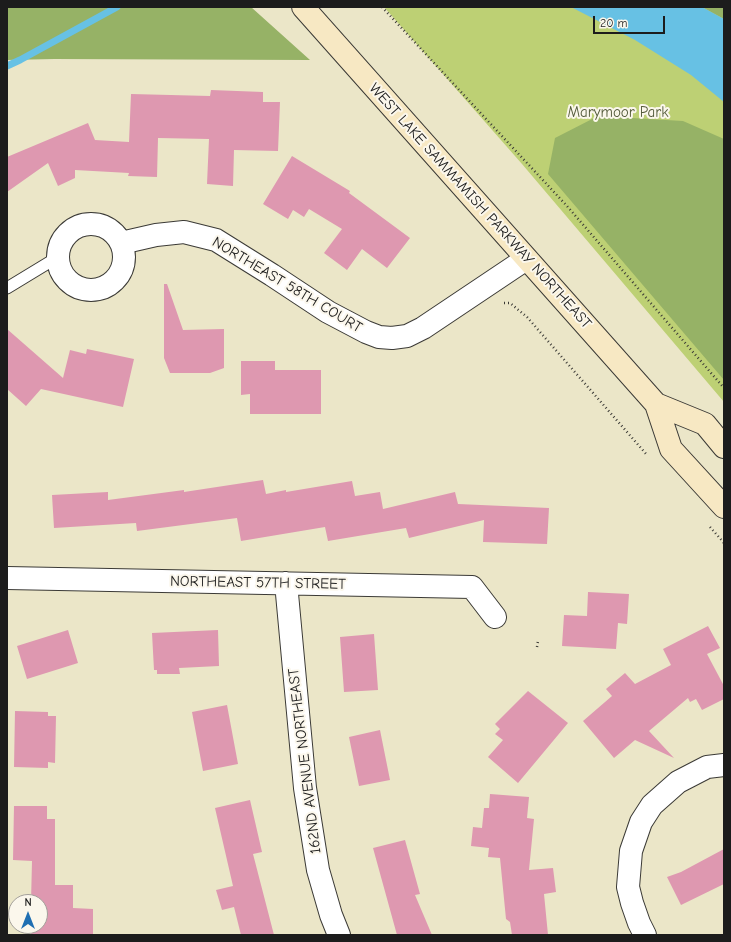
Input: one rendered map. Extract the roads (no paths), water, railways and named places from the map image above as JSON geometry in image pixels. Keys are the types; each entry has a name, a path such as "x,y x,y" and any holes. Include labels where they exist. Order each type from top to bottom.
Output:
{"main road":[{"name":"WEST LAKE SAMMAMISH PARKWAY NORTHEAST","path":"303,7 656,404 671,449 724,507"},
{"name":"WEST LAKE SAMMAMISH PARKWAY NORTHEAST","path":"656,404 705,424 724,447"}],"street":[{"path":"94,224 104,226 113,232 120,240 124,250 125,260 122,271 116,280 108,286 98,290 87,291 77,288 67,281 61,272 58,257 58,249 63,238 71,230 82,225 94,224"},
{"name":"NORTHEAST 58TH COURT","path":"121,243 156,235 184,232 216,240 328,312 366,332 379,337 392,338 407,336 422,328 526,259"},
{"name":"NORTHEAST 57TH STREET","path":"7,578 472,587 496,617"},
{"name":"162ND AVENUE NORTHEAST","path":"286,583 305,788 318,870 331,915 339,935"},
{"path":"645,935 632,902 628,886 631,851 641,822 652,805 678,782 707,767 724,765"}],"lane":[{"path":"7,288 58,257"}],"water":[{"path":"571,7 702,7 724,19 724,102 691,75 635,40"}],"waterway":[{"path":"7,66 117,7"}],"park label":[{"name":"Marymoor Park","path":"618,113"}]}
